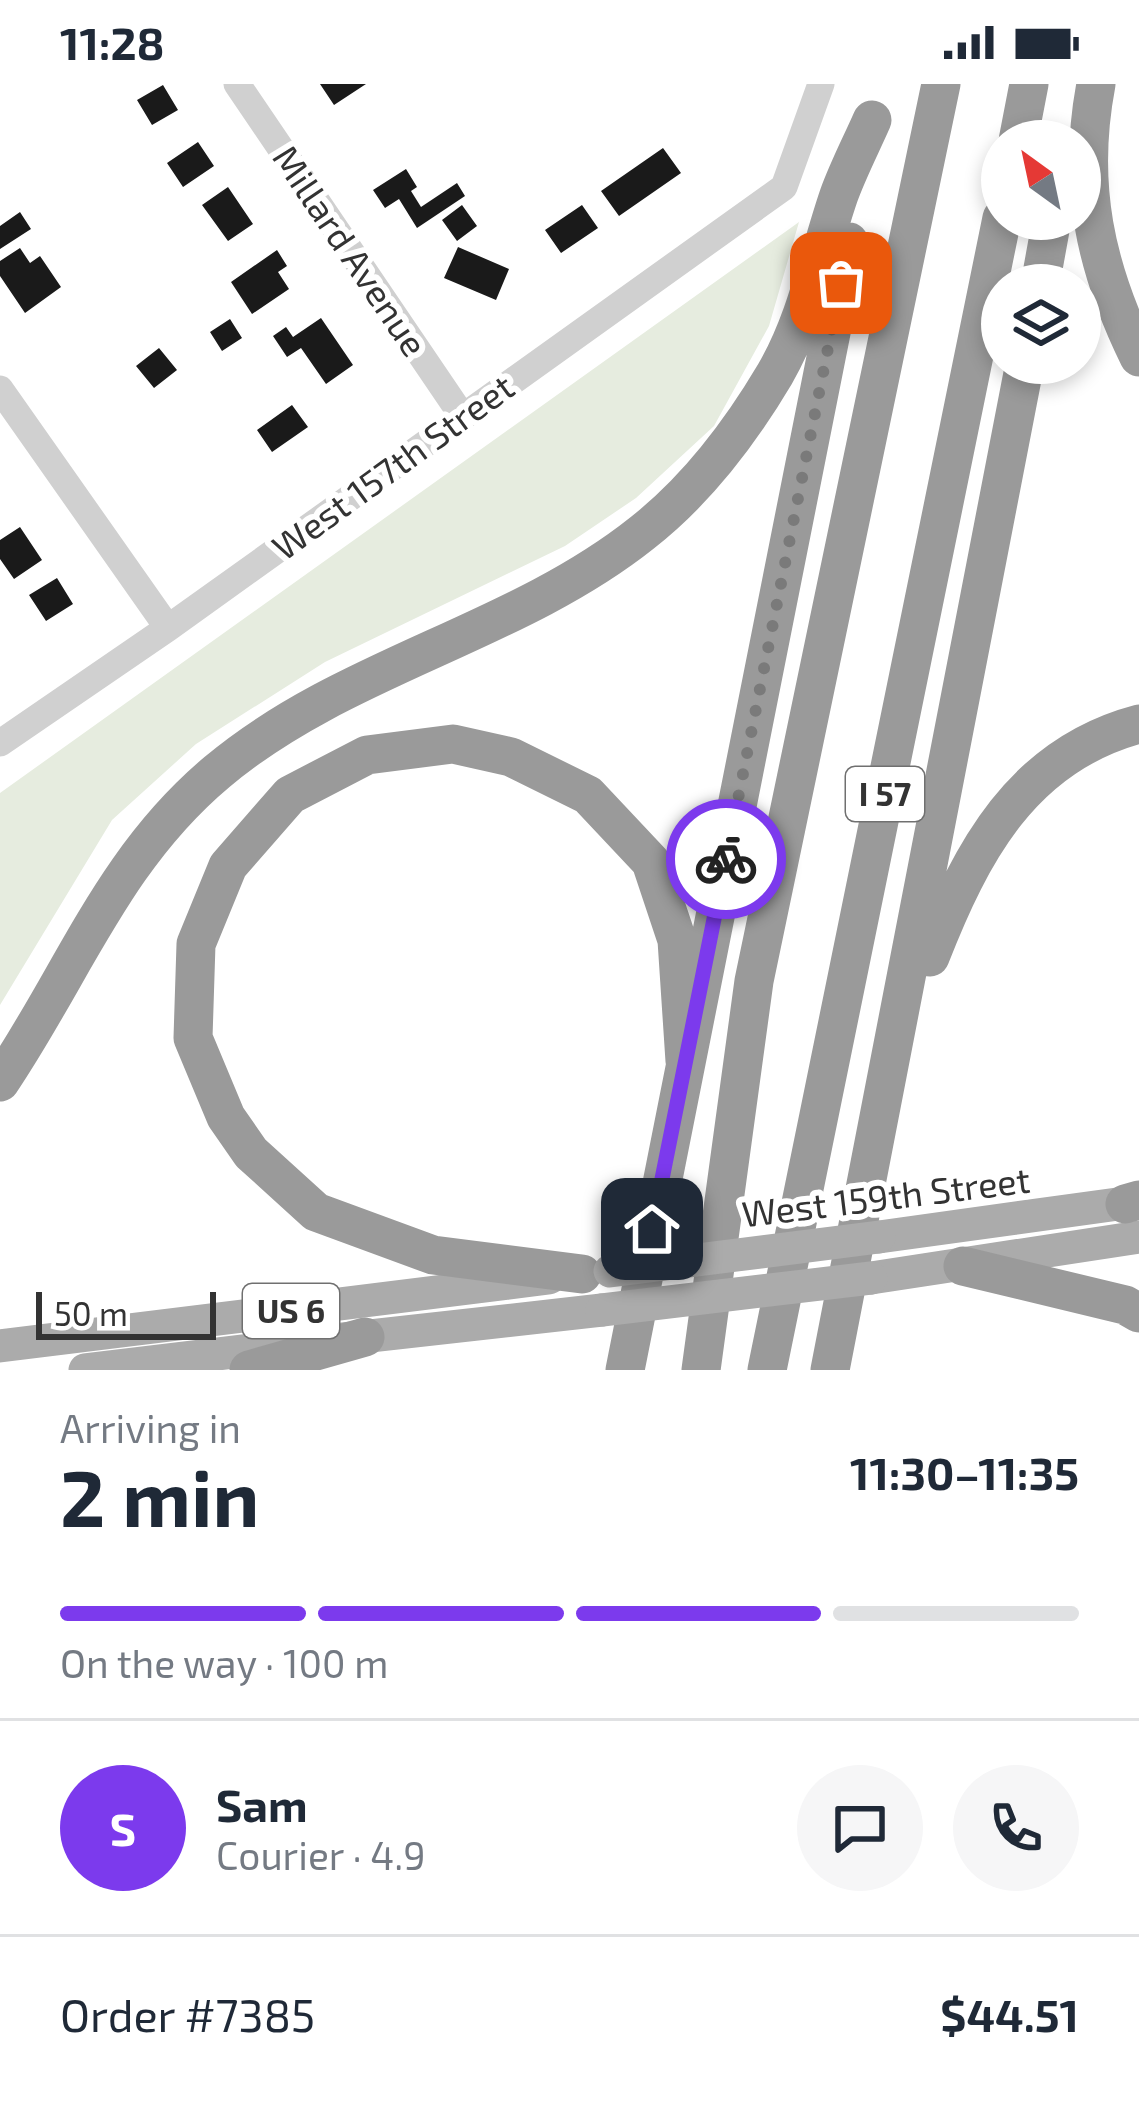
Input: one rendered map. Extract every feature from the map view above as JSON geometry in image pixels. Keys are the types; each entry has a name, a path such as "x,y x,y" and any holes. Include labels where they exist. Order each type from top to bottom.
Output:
{"highway":[{"name":"I 57","path":"701,1370 754,982 940,84"},
{"path":"1022,120 1029,84"},
{"path":"1070,120 1077,84"},
{"path":"1096,84 1089,117 1093,235 1112,301 1139,357"},
{"path":"625,1370 875,102"},
{"path":"0,1082 122,876 177,809 215,773 314,705 532,601 610,557 703,476 753,410 800,328 840,194 875,102"},
{"name":"I 57","path":"767,1370 998,240"},
{"path":"830,1370 1021,384"},
{"path":"892,1057 950,906 998,818 1065,757 1094,740 1139,724"},
{"path":"596,1272 434,1256 316,1212 251,1153 226,1117 193,1038 196,944 228,866 290,795 367,755 453,744 511,757 588,795 651,862 676,940 685,1061"},
{"path":"963,1266 1139,1313"},
{"path":"249,1370 365,1336"}],"main road":[{"name":"West 159th Street","path":"0,1346 879,1237 1136,1210"},
{"name":"West 159th Street","path":"85,1370 963,1266 1136,1210"}],"street":[{"name":"Millard Avenue","path":"237,84 463,418"},
{"name":"West 157th Street","path":"0,742 168,628 784,187 821,84"},
{"path":"0,389 168,628"}],"shaded area":[{"path":"799,222 769,326 714,426 636,498 565,546 325,662 196,744 112,820 0,1005 0,793"}],"building":[{"path":"320,84 366,84 334,105"},
{"path":"163,85 178,110 152,125 137,100"},
{"path":"198,142 214,166 183,187 167,163"},
{"path":"663,148 681,173 619,216 601,191"},
{"path":"406,169 417,187 411,191 421,207 457,183 465,196 417,228 399,199 385,208 373,190"},
{"path":"228,187 253,224 228,241 202,205"},
{"path":"462,205 477,226 457,241 442,220"},
{"path":"582,205 598,228 561,253 545,230"},
{"path":"20,212 31,229 0,249 0,226"},
{"path":"458,247 509,269 496,300 444,278"},
{"path":"20,248 30,263 40,256 61,287 25,313 0,276 0,261"},
{"path":"277,250 287,266 278,272 289,289 252,314 231,282"},
{"path":"321,318 353,365 326,384 301,348 287,357 273,336 286,327 293,337"},
{"path":"230,319 242,338 222,351 210,332"},
{"path":"159,348 177,370 154,388 136,366"},
{"path":"292,405 308,427 272,452 257,430"},
{"path":"20,527 42,560 14,579 0,559 0,540"},
{"path":"57,578 73,604 46,621 29,595"}],"way so far":[{"path":"726,859 841,283"}],"route":[{"path":"652,1229 726,859"}]}
